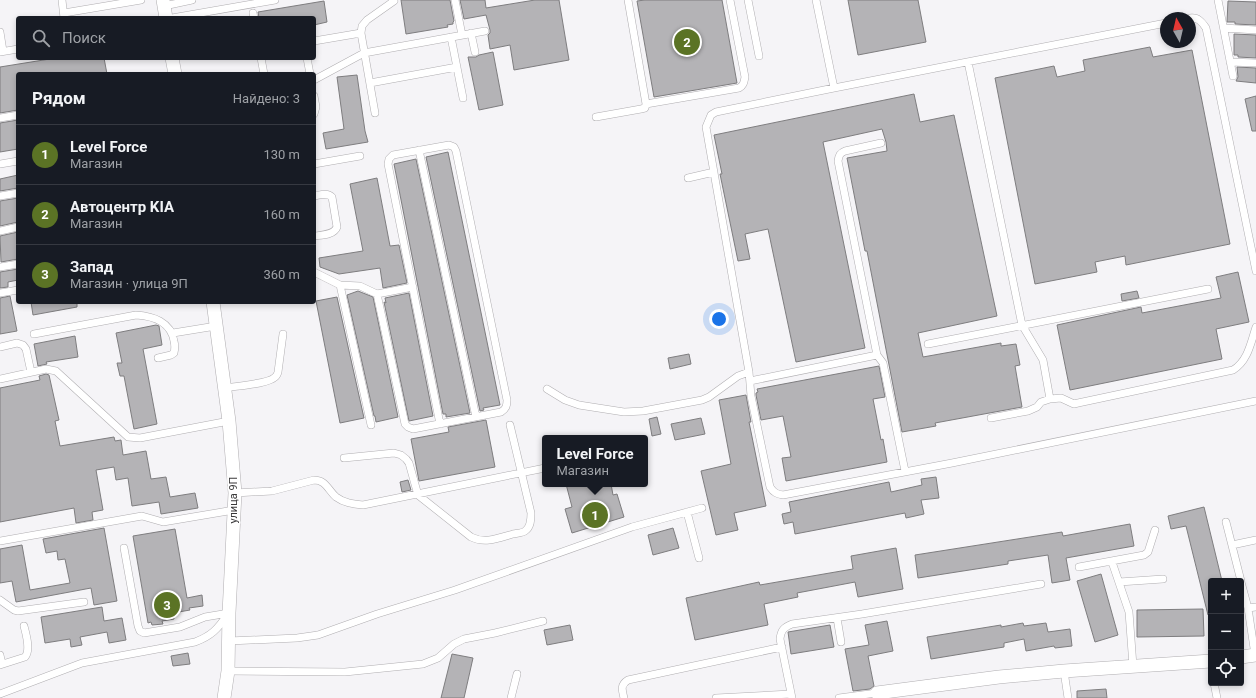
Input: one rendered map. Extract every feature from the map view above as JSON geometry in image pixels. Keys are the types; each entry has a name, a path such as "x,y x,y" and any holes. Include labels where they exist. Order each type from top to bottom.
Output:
{"street":[{"path":"172,60 174,72"},
{"name":"улица 9П","path":"213,304 229,421 234,493 228,671 224,698"},
{"path":"1244,657 1255,655"},
{"path":"877,693 999,677 1208,661"}],"lane":[{"path":"62,0 64,15 141,0"},
{"path":"164,8 192,0"},
{"path":"183,16 275,0"},
{"path":"455,0 462,35"},
{"path":"596,116 645,108 646,104 628,0"},
{"path":"646,104 739,88 743,85 745,77 730,0"},
{"path":"748,0 759,56"},
{"path":"816,0 834,88"},
{"path":"1218,0 1233,76"},
{"path":"375,113 361,33 362,26 367,20 394,1"},
{"path":"1196,19 1203,23 1206,28 1256,271"},
{"path":"1160,24 834,88 716,112 711,115 706,127 749,372 751,396 770,487 773,492 783,495 952,463 1256,401"},
{"path":"1224,28 1256,30"},
{"path":"316,79 364,52 485,31"},
{"path":"0,32 2,52 16,49"},
{"path":"316,41 361,33"},
{"path":"471,33 475,52"},
{"path":"451,37 463,98"},
{"path":"261,60 264,72"},
{"path":"308,60 310,72"},
{"path":"968,62 1022,325 1043,360 1050,399"},
{"path":"1230,62 1256,63"},
{"path":"370,83 457,67"},
{"path":"0,118 16,115"},
{"path":"881,143 845,151 838,156 838,160 877,355 883,364 905,471"},
{"path":"377,294 405,424 408,427 413,429 440,424 501,412 505,410 507,400 454,147 449,145 393,155 389,159 388,164 440,424"},
{"path":"419,150 476,417"},
{"path":"316,164 360,156"},
{"path":"0,164 16,161"},
{"path":"688,178 714,172"},
{"path":"0,196 16,193"},
{"path":"316,196 325,194 332,197 337,227 336,231 332,233 316,236"},
{"path":"0,230 16,227"},
{"path":"0,267 16,264"},
{"path":"316,273 340,285 360,286 377,294 412,287"},
{"path":"340,285 371,425"},
{"path":"928,344 1208,289"},
{"path":"0,293 16,290"},
{"path":"34,334 136,315 143,316 163,322 173,333 174,353 158,358"},
{"path":"173,333 216,326"},
{"path":"991,418 1028,411 1037,407 1041,402 1050,399 1061,398 1074,404 1234,370 1240,366 1252,349 1256,327"},
{"path":"225,388 264,382 276,377 283,334"},
{"path":"0,347 17,344 23,345 26,349 30,372"},
{"path":"750,381 877,355"},
{"path":"0,379 46,369 56,371 128,437 140,438 229,421"},
{"path":"547,389 565,400 579,405 624,412 642,411 702,400 709,397 738,376 749,372"},
{"path":"344,458 394,453 401,455 409,463 418,495 471,537 478,540 490,540 525,531 529,526 531,514 510,425"},
{"path":"234,493 272,491 314,480 320,480 325,483 335,496 343,502 363,505 374,504 542,469"},
{"path":"229,641 297,638 318,634 455,590 632,527 702,508"},
{"path":"0,540 142,516 163,522 234,510"},
{"path":"687,512 699,558"},
{"path":"1226,522 1240,578"},
{"path":"1079,567 1144,555 1148,552 1155,530"},
{"path":"1232,545 1256,540"},
{"path":"124,548 140,631 144,633 180,627 205,618 229,613"},
{"path":"1112,562 1129,612 1133,666"},
{"path":"1119,582 1163,579"},
{"path":"716,698 792,696 780,639 781,632 785,626 1041,584"},
{"path":"1244,593 1248,608 1255,655"},
{"path":"0,600 14,610 18,611 84,602"},
{"path":"1248,608 1256,607"},
{"path":"0,694 82,663 200,640 213,633 229,613"},
{"path":"837,618 841,642"},
{"path":"228,671 345,672 423,664 438,658 454,644 464,639 543,621"},
{"path":"0,656 1,664 25,657 28,650 24,626"},
{"path":"624,698 622,686 628,680 782,647"},
{"path":"1064,671 1068,698"},
{"path":"511,698 517,674"},
{"path":"1215,686 1217,698"},
{"path":"839,698 877,693"}],"building":[{"path":"401,0 450,0 454,21 453,24 447,25 448,27 406,34"},
{"path":"460,0 485,0 486,8 535,0 559,0 569,60 514,70 510,45 490,49 488,35 490,30 486,15 464,19"},
{"path":"722,0 737,83 654,97 637,1"},
{"path":"848,0 918,0 926,42 858,55"},
{"path":"324,1 327,22 316,25 316,16 259,16 258,12"},
{"path":"1228,1 1256,2 1256,25 1227,22"},
{"path":"1234,34 1256,35 1256,58 1238,57 1238,55 1234,55"},
{"path":"1150,47 1153,57 1192,50 1230,244 1126,265 1125,256 1095,262 1097,272 1035,284 995,78 1054,66 1057,77 1085,71 1083,60"},
{"path":"493,52 503,105 479,110 468,57 476,57"},
{"path":"44,60 104,60 107,72 16,72 16,110 0,113 0,67"},
{"path":"1237,67 1256,68 1256,83 1236,81 1238,77"},
{"path":"357,75 368,142 326,149 323,133 344,129 337,77"},
{"path":"914,94 920,122 954,115 997,316 918,333 923,357 1001,343 1001,346 1016,344 1020,365 1015,366 1022,407 935,423 936,426 902,432 867,251 865,251 847,158 887,151 882,129 823,142 865,348 796,362 768,229 745,234 750,259 738,261 720,174 722,174 714,135"},
{"path":"1256,96 1256,131 1252,131 1245,99"},
{"path":"16,120 16,149 0,152 0,123"},
{"path":"448,152 500,405 483,408 484,410 480,411 426,157"},
{"path":"416,159 470,413 446,417 446,414 443,414 394,164"},
{"path":"16,175 16,188 0,191 0,179"},
{"path":"377,178 390,246 399,245 407,283 383,288 380,268 339,274 320,267 319,258 363,251 350,184"},
{"path":"16,198 16,222 0,226 0,201"},
{"path":"16,232 16,259 1,262 0,236"},
{"path":"16,269 16,280 8,282 8,287 0,288 0,272"},
{"path":"1238,272 1249,322 1216,329 1222,359 1070,390 1057,325 1141,307 1142,313 1221,298 1216,277"},
{"path":"358,291 373,297 398,417 376,422 347,295"},
{"path":"1137,291 1139,298 1122,301 1121,294"},
{"path":"409,293 433,416 409,421 384,302 386,303 385,298"},
{"path":"10,296 17,331 0,334 0,298"},
{"path":"337,297 364,418 340,423 316,301"},
{"path":"31,304 77,304 77,307 33,315"},
{"path":"156,325 159,326 162,345 143,349 157,424 134,429 124,376 120,376 117,363 122,363 116,333"},
{"path":"75,336 78,357 46,362 47,364 38,366 34,344"},
{"path":"689,354 691,364 670,369 668,358"},
{"path":"879,366 885,397 873,399 887,462 786,481 782,458 791,457 783,416 761,420 756,395 758,392 757,389"},
{"path":"46,374 49,375 59,420 55,421 60,446 114,437 115,441 121,440 123,455 146,451 151,479 166,477 170,497 195,493 198,508 161,514 159,502 132,506 128,478 116,480 114,467 96,470 103,510 92,512 93,520 76,523 74,508 0,522 0,388 40,380 39,376"},
{"path":"746,395 751,422 749,422 766,506 734,513 738,530 716,535 701,471 731,464 719,400"},
{"path":"657,417 661,434 652,436 649,419"},
{"path":"701,418 705,434 675,440 671,424"},
{"path":"486,420 495,467 419,481 411,439 449,432 448,427"},
{"path":"936,477 939,498 921,500 924,514 906,518 905,513 795,534 793,522 784,524 782,514 791,512 789,502 889,482 891,492 922,485 921,479"},
{"path":"408,480 411,490 402,492 400,482"},
{"path":"567,487 612,487 613,495 617,494 624,517 572,533 565,509 572,507"},
{"path":"1204,507 1221,578 1208,578 1208,615 1186,526 1171,529 1168,516"},
{"path":"1130,524 1134,546 1066,558 1070,580 1052,583 1048,555 1008,561 1008,564 918,578 915,555 1062,532 1063,536"},
{"path":"104,528 117,601 94,605 91,588 16,602 12,581 0,583 0,549 22,545 30,590 70,583 65,559 58,560 57,551 46,553 43,539"},
{"path":"673,528 679,548 653,555 648,535"},
{"path":"175,529 187,598 202,595 203,606 189,608 190,610 173,613 174,619 162,621 163,624 152,625 151,622 148,623 133,536"},
{"path":"896,548 903,589 858,597 855,582 797,593 798,597 764,604 768,625 695,640 686,598 759,582 760,585 853,569 851,556"},
{"path":"1101,574 1118,635 1095,642 1077,581"},
{"path":"102,607 104,621 122,618 126,640 109,643 107,632 80,637 82,645 71,647 70,639 45,643 41,617"},
{"path":"1203,609 1204,636 1137,637 1137,610"},
{"path":"887,621 893,651 868,656 874,686 870,689 853,691 845,649 869,645 865,625"},
{"path":"1023,623 1024,626 1046,623 1048,632 1070,629 1072,646 1055,648 1054,646 1026,651 1024,639 1004,643 1004,647 931,659 927,637"},
{"path":"570,625 573,640 547,645 544,630"},
{"path":"830,625 834,647 791,654 788,632"},
{"path":"188,653 190,664 173,666 171,656"},
{"path":"452,654 473,658 464,698 441,698"},
{"path":"1106,689 1107,698 1077,698 1077,691"}],"place":[{"name":"Автоцентр KIA","path":"687,42"},
{"name":"Level Force","path":"595,515"},
{"name":"Запад","path":"167,605"}]}
